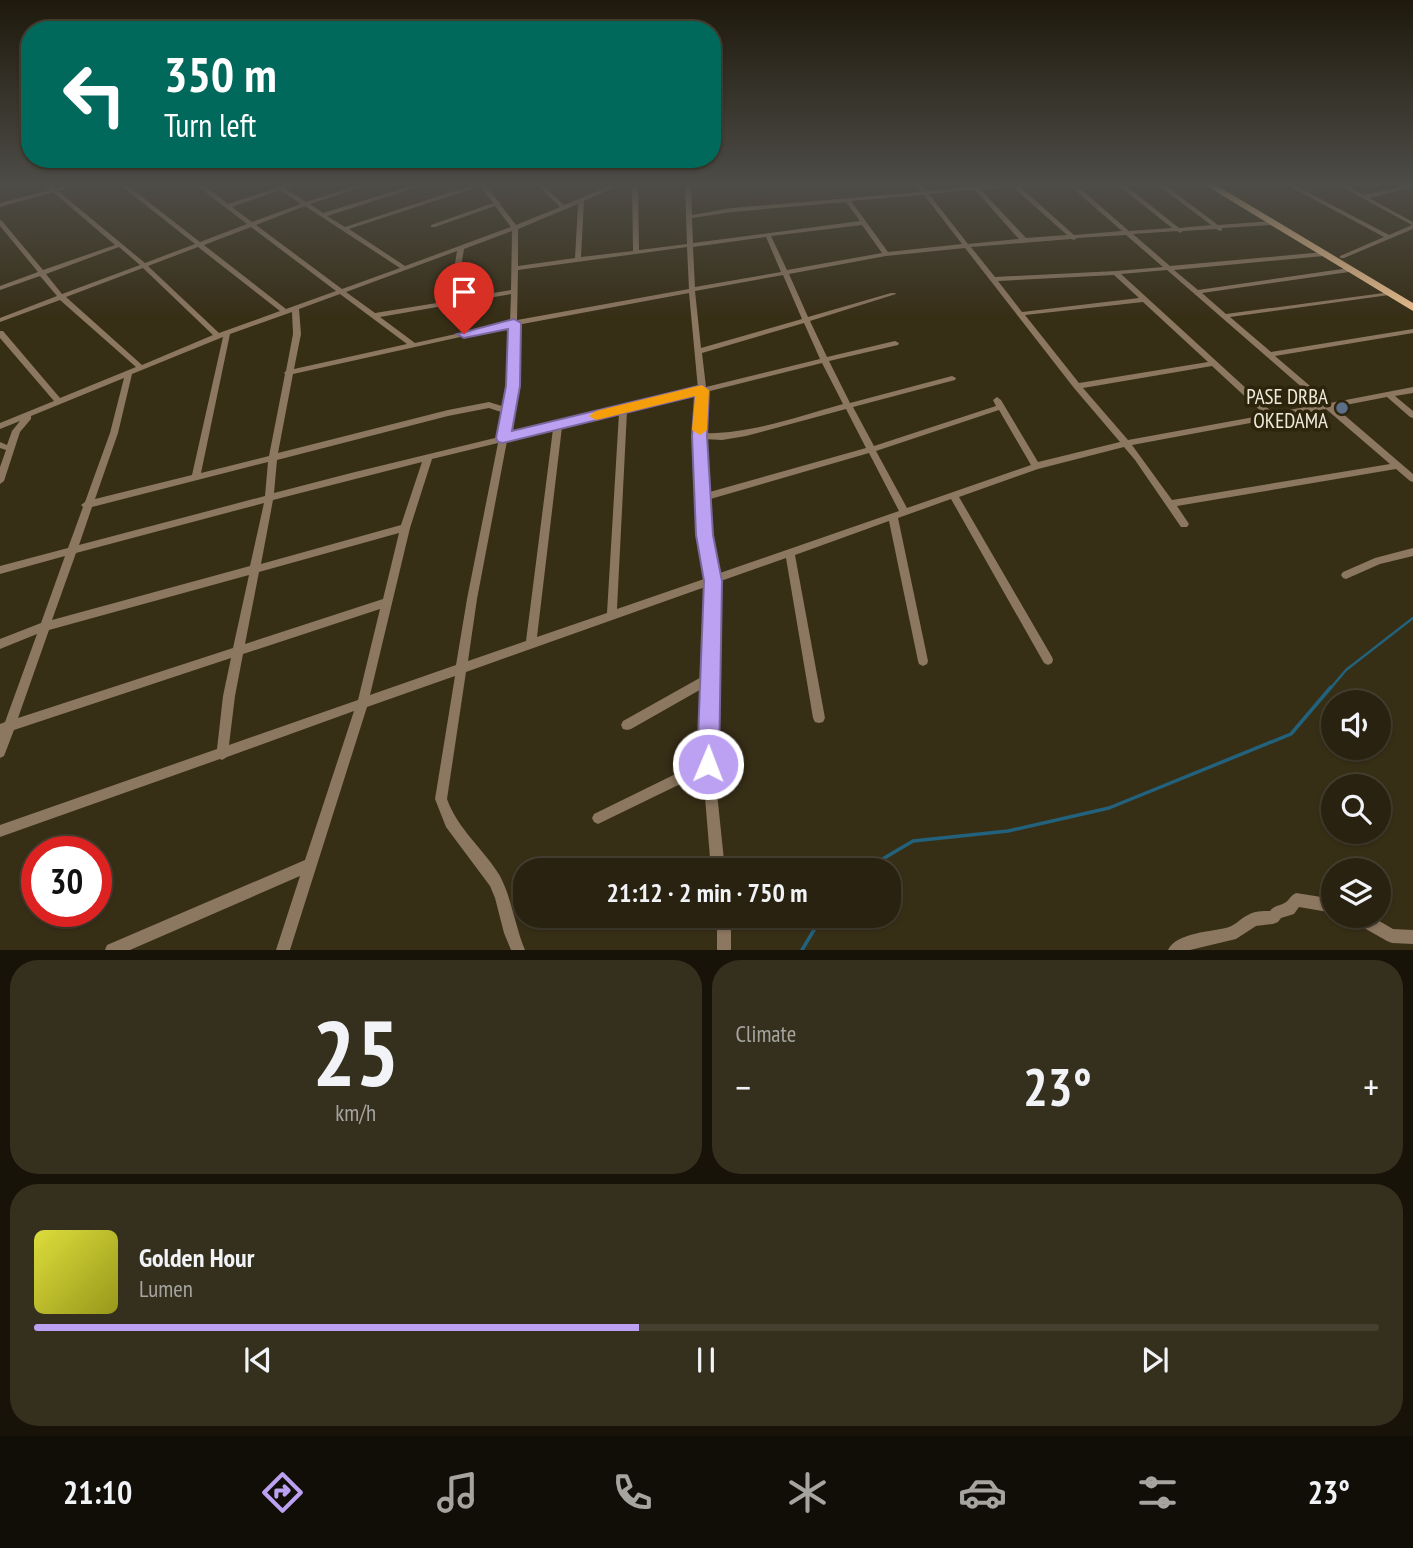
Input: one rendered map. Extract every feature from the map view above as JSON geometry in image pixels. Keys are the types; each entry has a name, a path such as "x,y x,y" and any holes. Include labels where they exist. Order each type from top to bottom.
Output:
{"main road":[{"path":"1283,229 1413,308"},
{"path":"1295,229 1413,300"}],"street":[{"path":"6,229 61,296 141,368"},
{"path":"101,229 223,334"},
{"path":"178,229 291,310 298,325 273,456 269,499 237,651 222,754"},
{"path":"0,320 238,229"},
{"path":"258,229 413,345"},
{"path":"345,229 403,267"},
{"path":"0,426 223,334 511,229"},
{"path":"515,229 510,412 481,548 449,735 441,799 453,830 495,881 517,950"},
{"path":"578,260 580,229"},
{"path":"636,229 636,252"},
{"path":"690,229 692,292 702,390 699,436 704,535 713,581 708,764 717,858"},
{"path":"515,268 816,229"},
{"path":"866,229 886,254"},
{"path":"955,229 1124,443 1184,524"},
{"path":"1014,229 1024,240"},
{"path":"1064,229 1074,238"},
{"path":"1123,229 1413,479"},
{"path":"288,373 514,323 886,254 1024,240 1213,229"},
{"path":"1374,229 1388,237"},
{"path":"1342,257 1404,229"},
{"path":"768,236 825,361 904,511"},
{"path":"0,288 120,245"},
{"path":"452,302 461,247"},
{"path":"995,279 1116,272 1324,254"},
{"path":"1195,292 1349,270"},
{"path":"1116,272 1143,300 1271,416"},
{"path":"373,316 515,291"},
{"path":"1224,316 1389,293"},
{"path":"700,351 893,294"},
{"path":"1020,314 1143,300"},
{"path":"1269,355 1413,331"},
{"path":"0,332 59,402"},
{"path":"196,475 223,334"},
{"path":"0,570 428,457 895,343"},
{"path":"1077,386 1212,364"},
{"path":"0,752 4,728 114,433 130,372"},
{"path":"699,436 722,437 746,433 952,377"},
{"path":"0,831 1035,466 1124,443 1413,390"},
{"path":"1389,395 1413,415"},
{"path":"704,497 871,450 999,404 1035,466"},
{"path":"86,505 196,475 478,406 494,406 510,412"},
{"path":"612,614 623,411"},
{"path":"0,481 16,431 34,412"},
{"path":"531,642 558,426"},
{"path":"0,445 10,449"},
{"path":"284,950 363,702 405,528 428,457"},
{"path":"1170,504 1398,466"},
{"path":"953,495 1048,660"},
{"path":"892,516 923,660"},
{"path":"0,644 43,627 405,528"},
{"path":"790,552 819,718"},
{"path":"1346,575 1378,561 1413,552"},
{"path":"4,728 388,603"},
{"path":"627,725 710,678"},
{"path":"598,818 708,764"},
{"path":"111,950 310,864"},
{"path":"1175,950 1192,941 1236,932 1253,919 1273,917 1277,912 1290,909 1296,900 1321,904"},
{"path":"724,928 724,950"},
{"path":"1378,928 1392,936 1413,937"}],"waterway":[{"path":"1330,689 1346,670 1413,618"},
{"path":"884,858 913,841 1008,831 1109,808 1291,734 1331,687"},
{"path":"802,950 815,928"}],"slow traffic":[{"path":"596,416 702,390 700,430"}],"place":[{"name":"PASE DRBA OKEDAMA","path":"1342,408"}],"route":[{"path":"464,334 514,323 513,386 503,438 702,390 699,436 704,535 713,581 708,764"}]}
